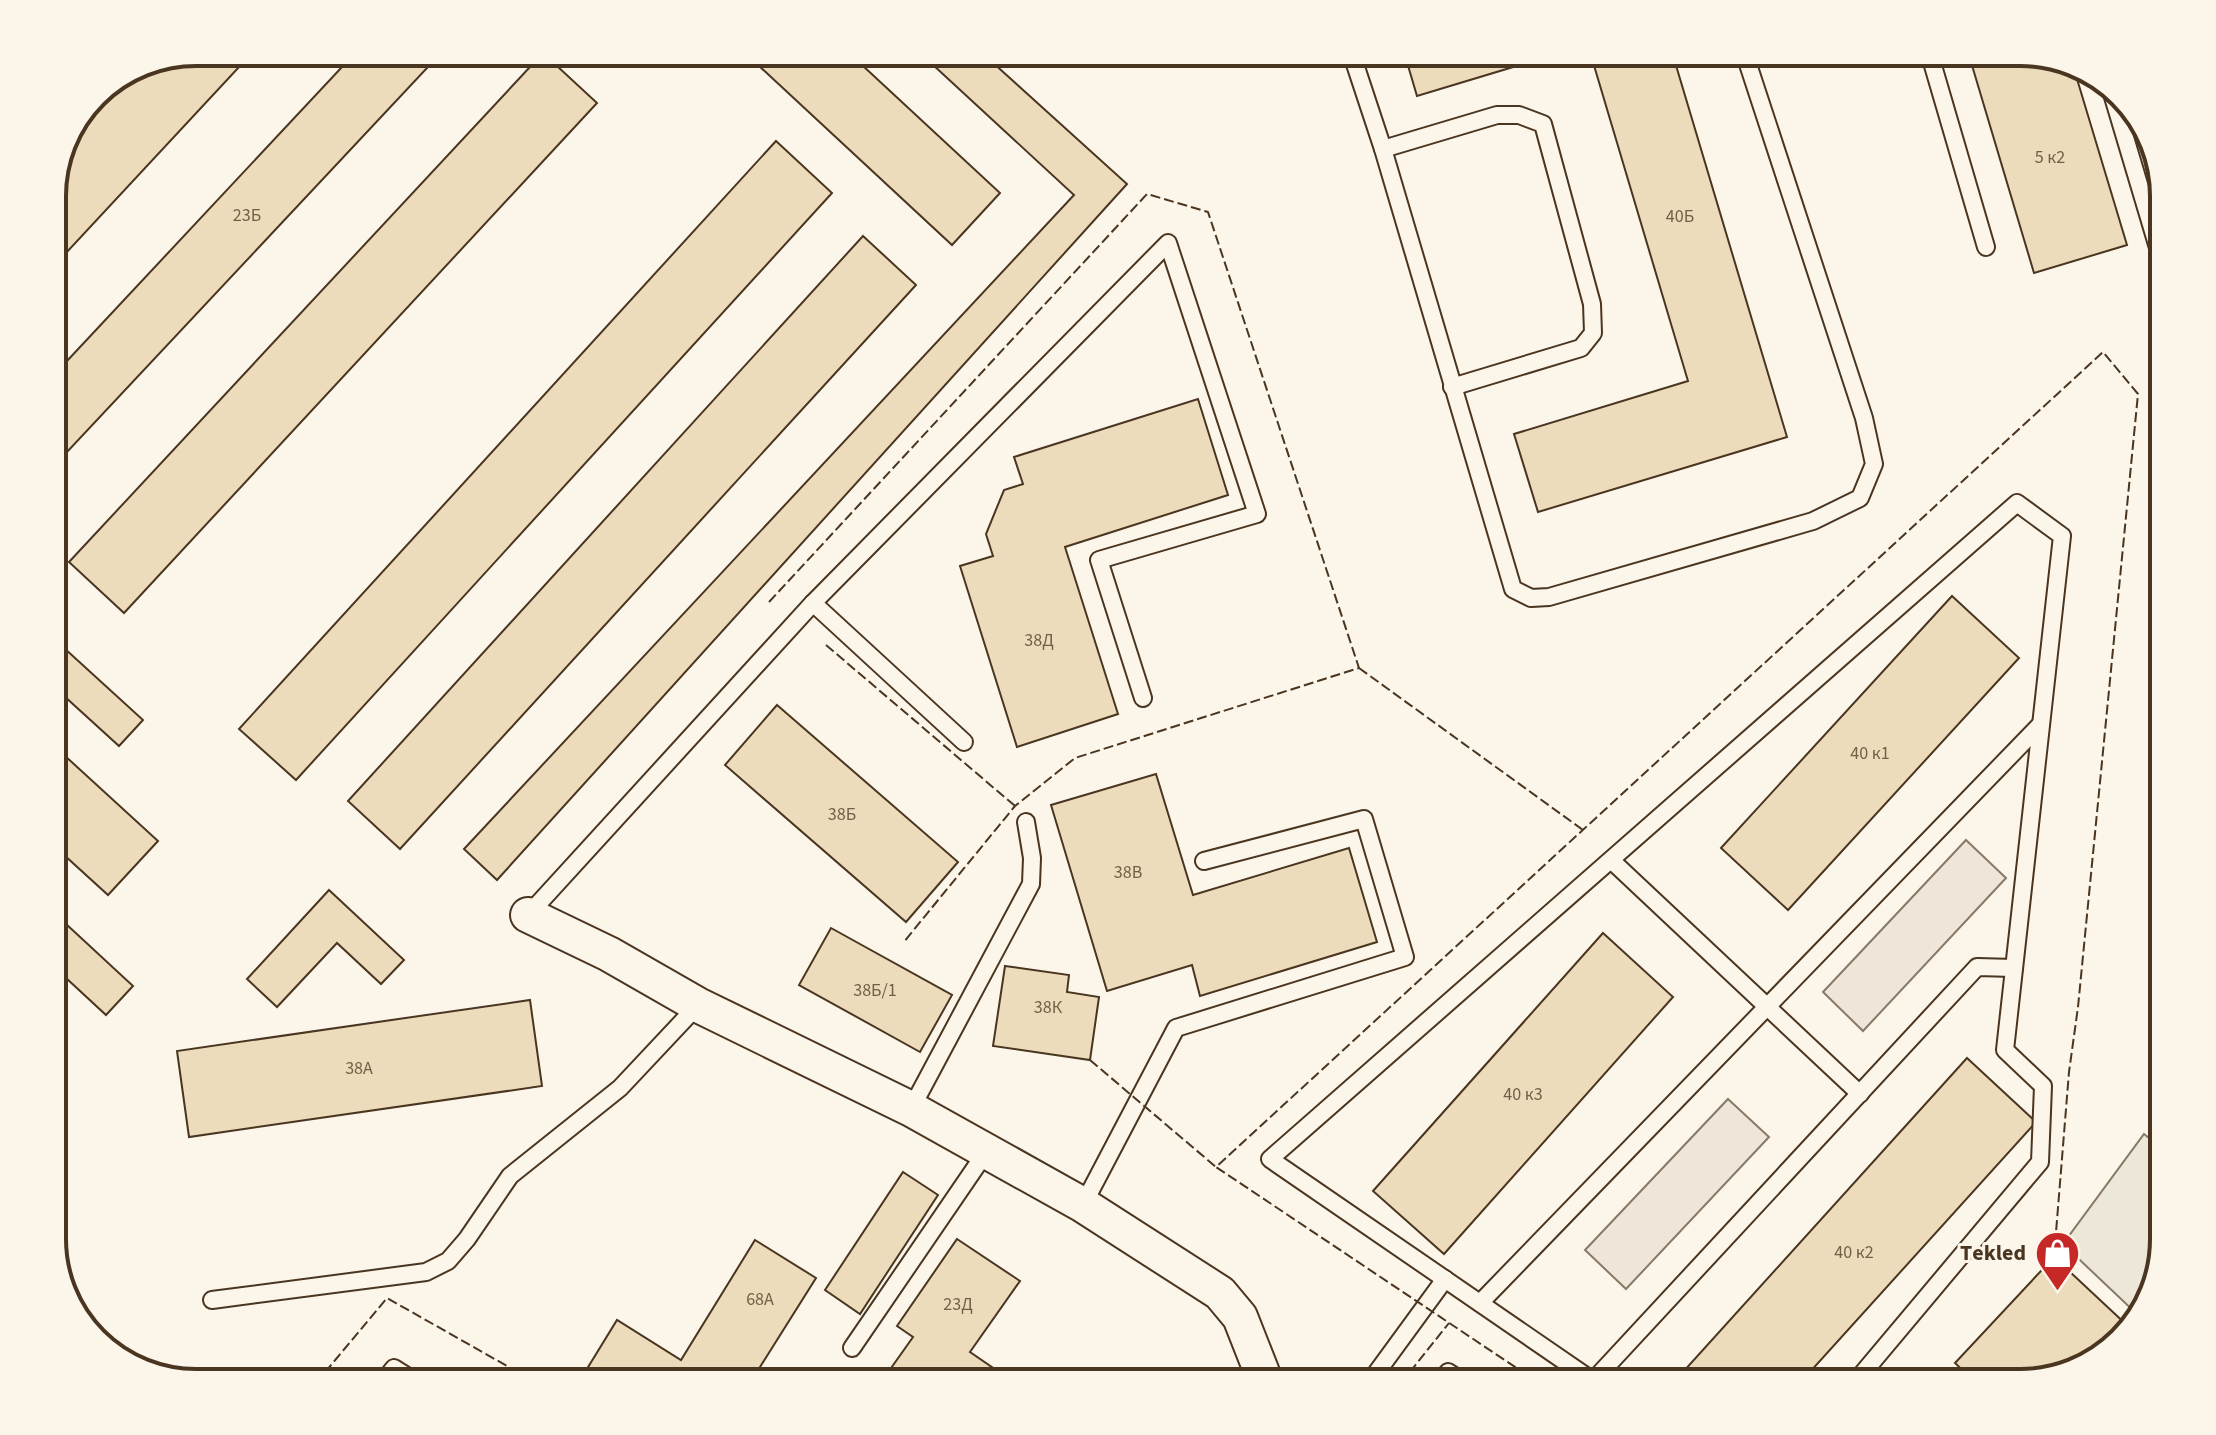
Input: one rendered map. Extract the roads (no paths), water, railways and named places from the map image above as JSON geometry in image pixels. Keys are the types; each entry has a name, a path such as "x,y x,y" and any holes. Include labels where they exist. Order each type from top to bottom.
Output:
{"street":[{"path":"528,915 609,954 698,1005 911,1109 1083,1205 1220,1293 1240,1317 1260,1369"}],"lane":[{"path":"1356,66 1513,589 1531,598 1549,597 1813,521 1860,498 1874,464 1864,418 1749,66"},
{"path":"1933,66 1986,247"},
{"path":"2116,108 2150,221"},
{"path":"1383,149 1497,115 1519,115 1543,124 1592,304 1593,333 1581,348 1452,387"},
{"path":"528,915 813,603 1168,243 1257,514 1099,560 1143,698"},
{"path":"1575,1369 1270,1159 2017,503 2062,536 2005,1050 2043,1086 2040,1162 1866,1369"},
{"path":"813,603 964,742"},
{"path":"1480,1303 2041,724"},
{"path":"1083,1205 1176,1028 1405,957 1364,819 1204,861"},
{"path":"911,1109 1031,884 1032,858 1026,822"},
{"path":"1611,860 1860,1094"},
{"path":"1606,1369 1977,967 2014,968"},
{"path":"212,1300 426,1272 448,1261 510,1176 620,1088 698,1005"},
{"path":"852,1348 986,1152"},
{"path":"1379,1369 1445,1279"}],"place":[{"name":"Тekled","path":"2057,1292"}]}
